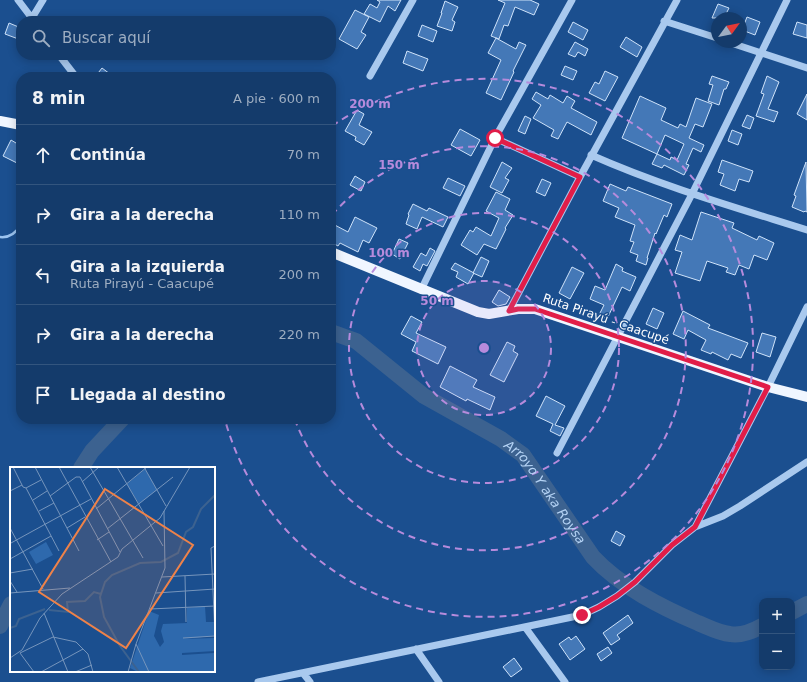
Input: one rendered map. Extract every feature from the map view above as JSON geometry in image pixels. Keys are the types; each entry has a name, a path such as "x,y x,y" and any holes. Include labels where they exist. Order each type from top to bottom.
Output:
{"main road":[{"path":"0,121 16,124"},
{"name":"Ruta Pirayú - Caacupé","path":"336,254 478,312 489,314 518,309 535,309 768,387 807,397"}],"street":[{"path":"18,0 30,16"},
{"path":"35,16 43,0"},
{"path":"370,76 413,0"},
{"path":"421,290 495,138 572,0"},
{"path":"509,311 591,155 677,0"},
{"path":"557,453 692,194 787,0"},
{"path":"664,21 711,36"},
{"path":"746,48 807,68"},
{"path":"63,60 72,72"},
{"path":"495,138 580,177"},
{"path":"591,155 618,167 692,194 807,230"},
{"path":"695,527 768,387 807,307"},
{"path":"258,682 582,615 617,596 635,582 672,545 695,527 723,516 807,462"},
{"path":"525,627 565,682"},
{"path":"416,649 439,682"},
{"path":"303,673 310,682"}],"building":[{"path":"377,0 401,0 395,11 388,6 380,22 364,14 370,4 377,8 380,2"},
{"path":"498,0 530,0 539,4 534,15 515,7 508,26 504,25 499,39 491,36 505,3"},
{"path":"445,1 458,7 452,20 455,22 452,31 437,26"},
{"path":"718,4 729,8 727,12 715,12"},
{"path":"355,10 369,17 361,32 366,35 357,49 339,39"},
{"path":"747,17 760,22 755,35 747,32"},
{"path":"573,22 588,30 583,40 568,32"},
{"path":"797,22 807,25 807,38 793,34"},
{"path":"9,23 16,26 16,38 5,34"},
{"path":"422,25 437,31 433,42 418,36"},
{"path":"626,37 642,47 637,57 620,47"},
{"path":"496,38 516,49 519,42 526,45 501,100 486,93 501,60 488,53"},
{"path":"575,42 588,49 585,56 578,52 575,57 568,54"},
{"path":"407,51 428,59 423,71 403,63"},
{"path":"565,66 577,71 573,80 561,75"},
{"path":"102,68 107,72 99,72"},
{"path":"605,71 618,77 605,101 589,93 595,82 599,84"},
{"path":"712,76 729,82 726,89 724,89 719,105 708,101 713,85 709,84"},
{"path":"767,76 779,82 768,109 778,112 774,122 756,116 764,94 761,93"},
{"path":"536,92 548,99 550,95 563,103 567,96 575,101 571,108 597,122 591,135 567,122 558,139 551,136 554,130 533,118 541,105 532,99"},
{"path":"807,94 807,120 797,114"},
{"path":"640,96 666,108 661,120 678,128 680,124 686,127 696,98 712,104 703,127 695,124 689,138 704,145 701,152 693,148 686,164 689,165 684,175 664,165 662,168 652,164 657,154 622,138","holes":["665,135 684,144 677,160 671,157 670,160 657,154"]},
{"path":"357,110 364,114 359,125 372,132 364,145 355,140 356,137 345,131"},
{"path":"747,115 754,118 750,129 742,126"},
{"path":"525,116 531,119 525,134 518,131"},
{"path":"460,129 480,140 471,156 451,145"},
{"path":"732,130 742,134 738,145 728,141"},
{"path":"11,140 16,143 16,162 3,156"},
{"path":"722,160 753,171 749,182 739,179 735,191 720,185 724,174 718,172"},
{"path":"502,162 512,168 505,178 509,180 502,193 490,187"},
{"path":"806,162 807,212 804,212 792,207 796,196 794,195"},
{"path":"355,176 365,182 361,191 350,185"},
{"path":"448,178 465,186 460,196 443,188"},
{"path":"542,179 551,183 545,196 536,192"},
{"path":"610,184 626,191 628,187 672,204 667,217 664,215 656,234 655,233 646,265 636,261 638,255 630,252 634,242 630,241 635,225 615,217 619,208 603,201"},
{"path":"496,192 510,199 505,210 513,215 505,228 506,229 496,249 484,244 477,255 461,245 470,230 473,232 476,227 491,236 499,218 486,211"},
{"path":"413,204 427,211 429,208 448,217 443,227 422,217 417,229 406,224 408,214"},
{"path":"701,212 734,223 732,228 757,240 759,236 774,243 767,260 754,255 749,269 739,265 735,275 726,272 728,268 707,261 700,281 675,273 682,252 675,250 680,235 692,240"},
{"path":"355,217 377,228 369,243 363,240 358,252 340,243 338,246 336,245 336,226 348,232"},
{"path":"399,239 408,243 400,259 392,254"},
{"path":"430,248 435,251 427,266 423,264 420,271 413,267 421,253 426,256"},
{"path":"481,257 489,261 482,277 473,273"},
{"path":"455,263 474,273 468,284 456,277 458,272 451,269"},
{"path":"616,264 623,268 622,271 636,277 630,291 622,287 607,319 599,315 604,305 590,299 595,286 605,290"},
{"path":"572,267 584,273 570,299 559,293"},
{"path":"499,290 510,297 506,304 498,306 492,302"},
{"path":"653,308 664,313 657,329 646,324"},
{"path":"683,311 710,325 708,328 748,343 741,358 731,354 728,360 712,352 711,354 701,350 706,340 688,330 684,339 673,334"},
{"path":"411,316 422,322 416,333 446,347 438,364 412,351 416,342 401,334"},
{"path":"762,333 776,337 770,357 756,352"},
{"path":"507,342 515,346 513,351 518,354 504,382 490,375"},
{"path":"450,366 477,380 473,387 495,397 490,410 467,399 466,401 440,387"},
{"path":"546,396 565,406 555,425 564,428 560,436 550,431 553,424 536,416"},
{"path":"616,531 625,536 620,546 611,541"},
{"path":"628,615 633,623 617,635 620,639 611,645 603,633"},
{"path":"576,636 585,649 570,660 559,644 569,637 571,640"},
{"path":"608,647 612,653 601,661 597,654"},
{"path":"514,658 522,669 511,677 503,667"}],"waterway":[{"path":"0,237 6,237 16,231"},
{"name":"Arroyo Y aka Roysa","path":"336,334 356,341 424,396 501,439 523,455 593,557 616,578 656,603 714,630 726,633 743,634 759,627"},
{"name":"Arroyo Y aka Roysa","path":"82,467 92,451 117,424"},
{"name":"Arroyo Y aka Roysa","path":"795,610 807,604"},
{"name":"Arroyo Y aka Roysa","path":"0,626 10,606"}],"route":[{"path":"495,138 580,177 509,311 518,309 535,309 768,387 695,527 672,545 635,582 617,596 582,615"}]}
